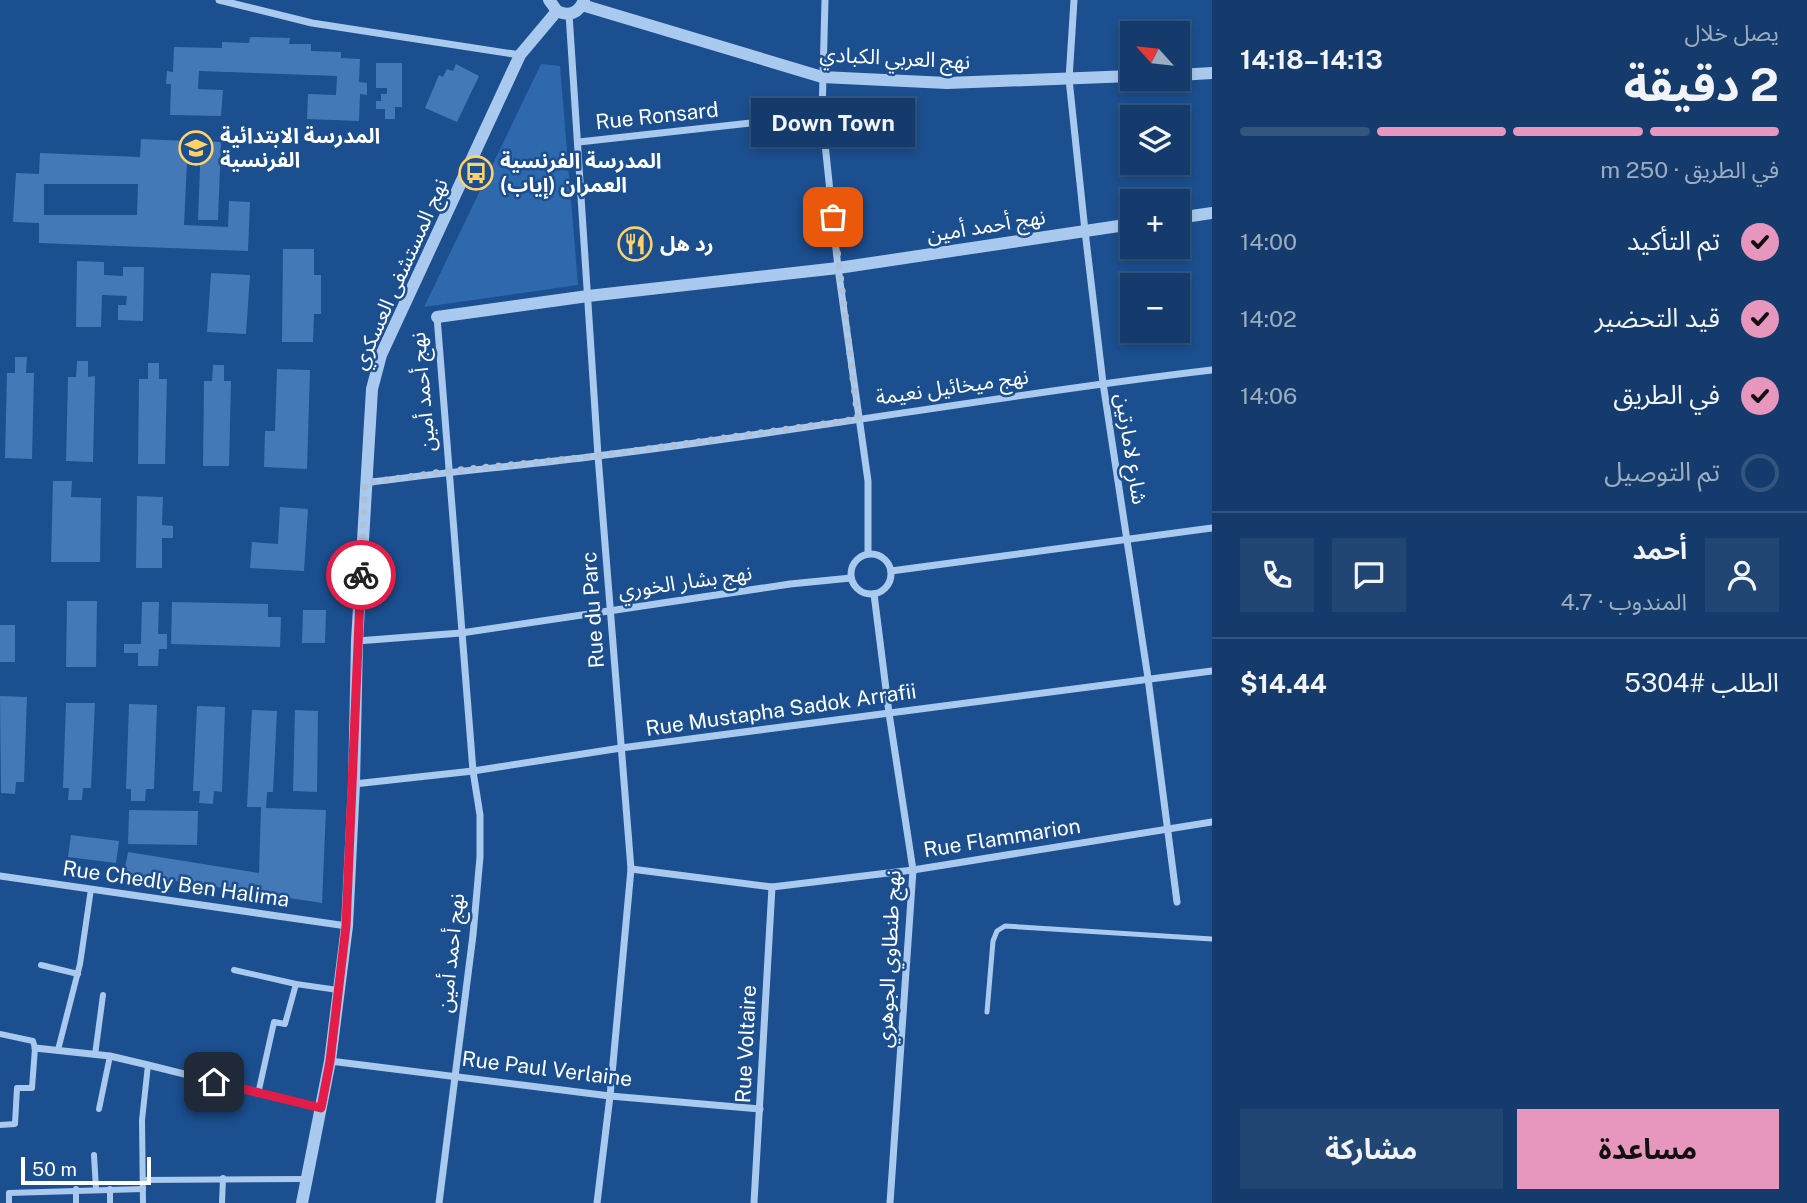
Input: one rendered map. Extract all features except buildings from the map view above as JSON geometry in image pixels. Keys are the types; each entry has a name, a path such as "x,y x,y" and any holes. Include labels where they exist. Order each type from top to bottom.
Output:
{"street":[{"path":"219,0 312,23 520,55"},
{"path":"825,0 822,115 838,268 868,481 868,554"},
{"name":"شارع لامارتين","path":"1074,0 1069,79 1085,231 1103,383 1149,678 1177,902"},
{"name":"نهج المستشفى العسكري","path":"302,1203 330,1061 346,926 354,784 357,641 372,389 381,355 520,55 558,9 583,3"},
{"name":"نهج العربي الكبادي","path":"583,3 822,77 947,83 1120,77"},
{"name":"Rue du Parc","path":"558,9 579,142 598,456 631,869 597,1203"},
{"path":"1190,74 1212,73"},
{"name":"Rue Ronsard","path":"579,142 822,115"},
{"path":"1190,216 1212,213"},
{"name":"نهج أحمد أمين","path":"439,1203 473,936 480,857 480,815 472,771 437,317 588,296 838,268 1120,226"},
{"name":"نهج ميخائيل نعيمة","path":"365,483 449,471 598,456 1103,383 1212,370"},
{"path":"891,571 1212,528"},
{"path":"868,554 883,558 891,571 887,586 874,594 859,590 851,578 855,562 868,554"},
{"name":"نهج بشار الخوري","path":"357,641 461,633 790,584 851,578"},
{"name":"نهج طنطاوي الجوهري","path":"874,594 889,713 914,870 890,1203"},
{"name":"Rue Mustapha Sadok Arrafii","path":"354,784 472,771 621,748 1212,671"},
{"name":"Rue Flammarion","path":"631,869 772,887 914,870 1212,822"},
{"name":"Rue Chedly Ben Halima","path":"0,876 346,926"},
{"name":"Rue Voltaire","path":"754,1203 772,887"},
{"path":"58,1050 78,974 91,889"},
{"path":"41,965 78,974"},
{"path":"234,970 338,990"},
{"path":"258,1094 274,1022 285,1024 296,984"},
{"path":"95,1055 103,995"},
{"path":"0,1034 33,1041 35,1048 32,1088 17,1088 15,1124 0,1125"},
{"path":"35,1048 110,1056 321,1108"},
{"path":"99,1109 110,1056"},
{"name":"Rue Paul Verlaine","path":"330,1061 610,1096 760,1109"},
{"path":"143,1203 142,1120 149,1065"},
{"path":"94,1155 96,1189"},
{"path":"222,1203 223,1178"},
{"path":"143,1180 308,1179"},
{"path":"76,1189 76,1203"},
{"path":"110,1189 110,1203"},
{"path":"9,1203 9,1193 143,1189"}],"lane":[{"path":"987,1012 993,941 997,931 1005,926 1212,939"}],"shaded area":[{"path":"541,64 560,66 578,285 424,307"}],"way so far":[{"path":"361,575 365,483 449,471 598,456 858,419 833,217"}],"place":[{"name":"المدرسة الابتدائية الفرنسية","path":"196,148"},
{"name":"المدرسة الفرنسية العمران (إياب)","path":"476,173"},
{"name":"Down Town","path":"833,217"},
{"name":"رد هل","path":"635,244"}],"route":[{"path":"214,1082 321,1108 330,1061 346,926 361,575"}]}
